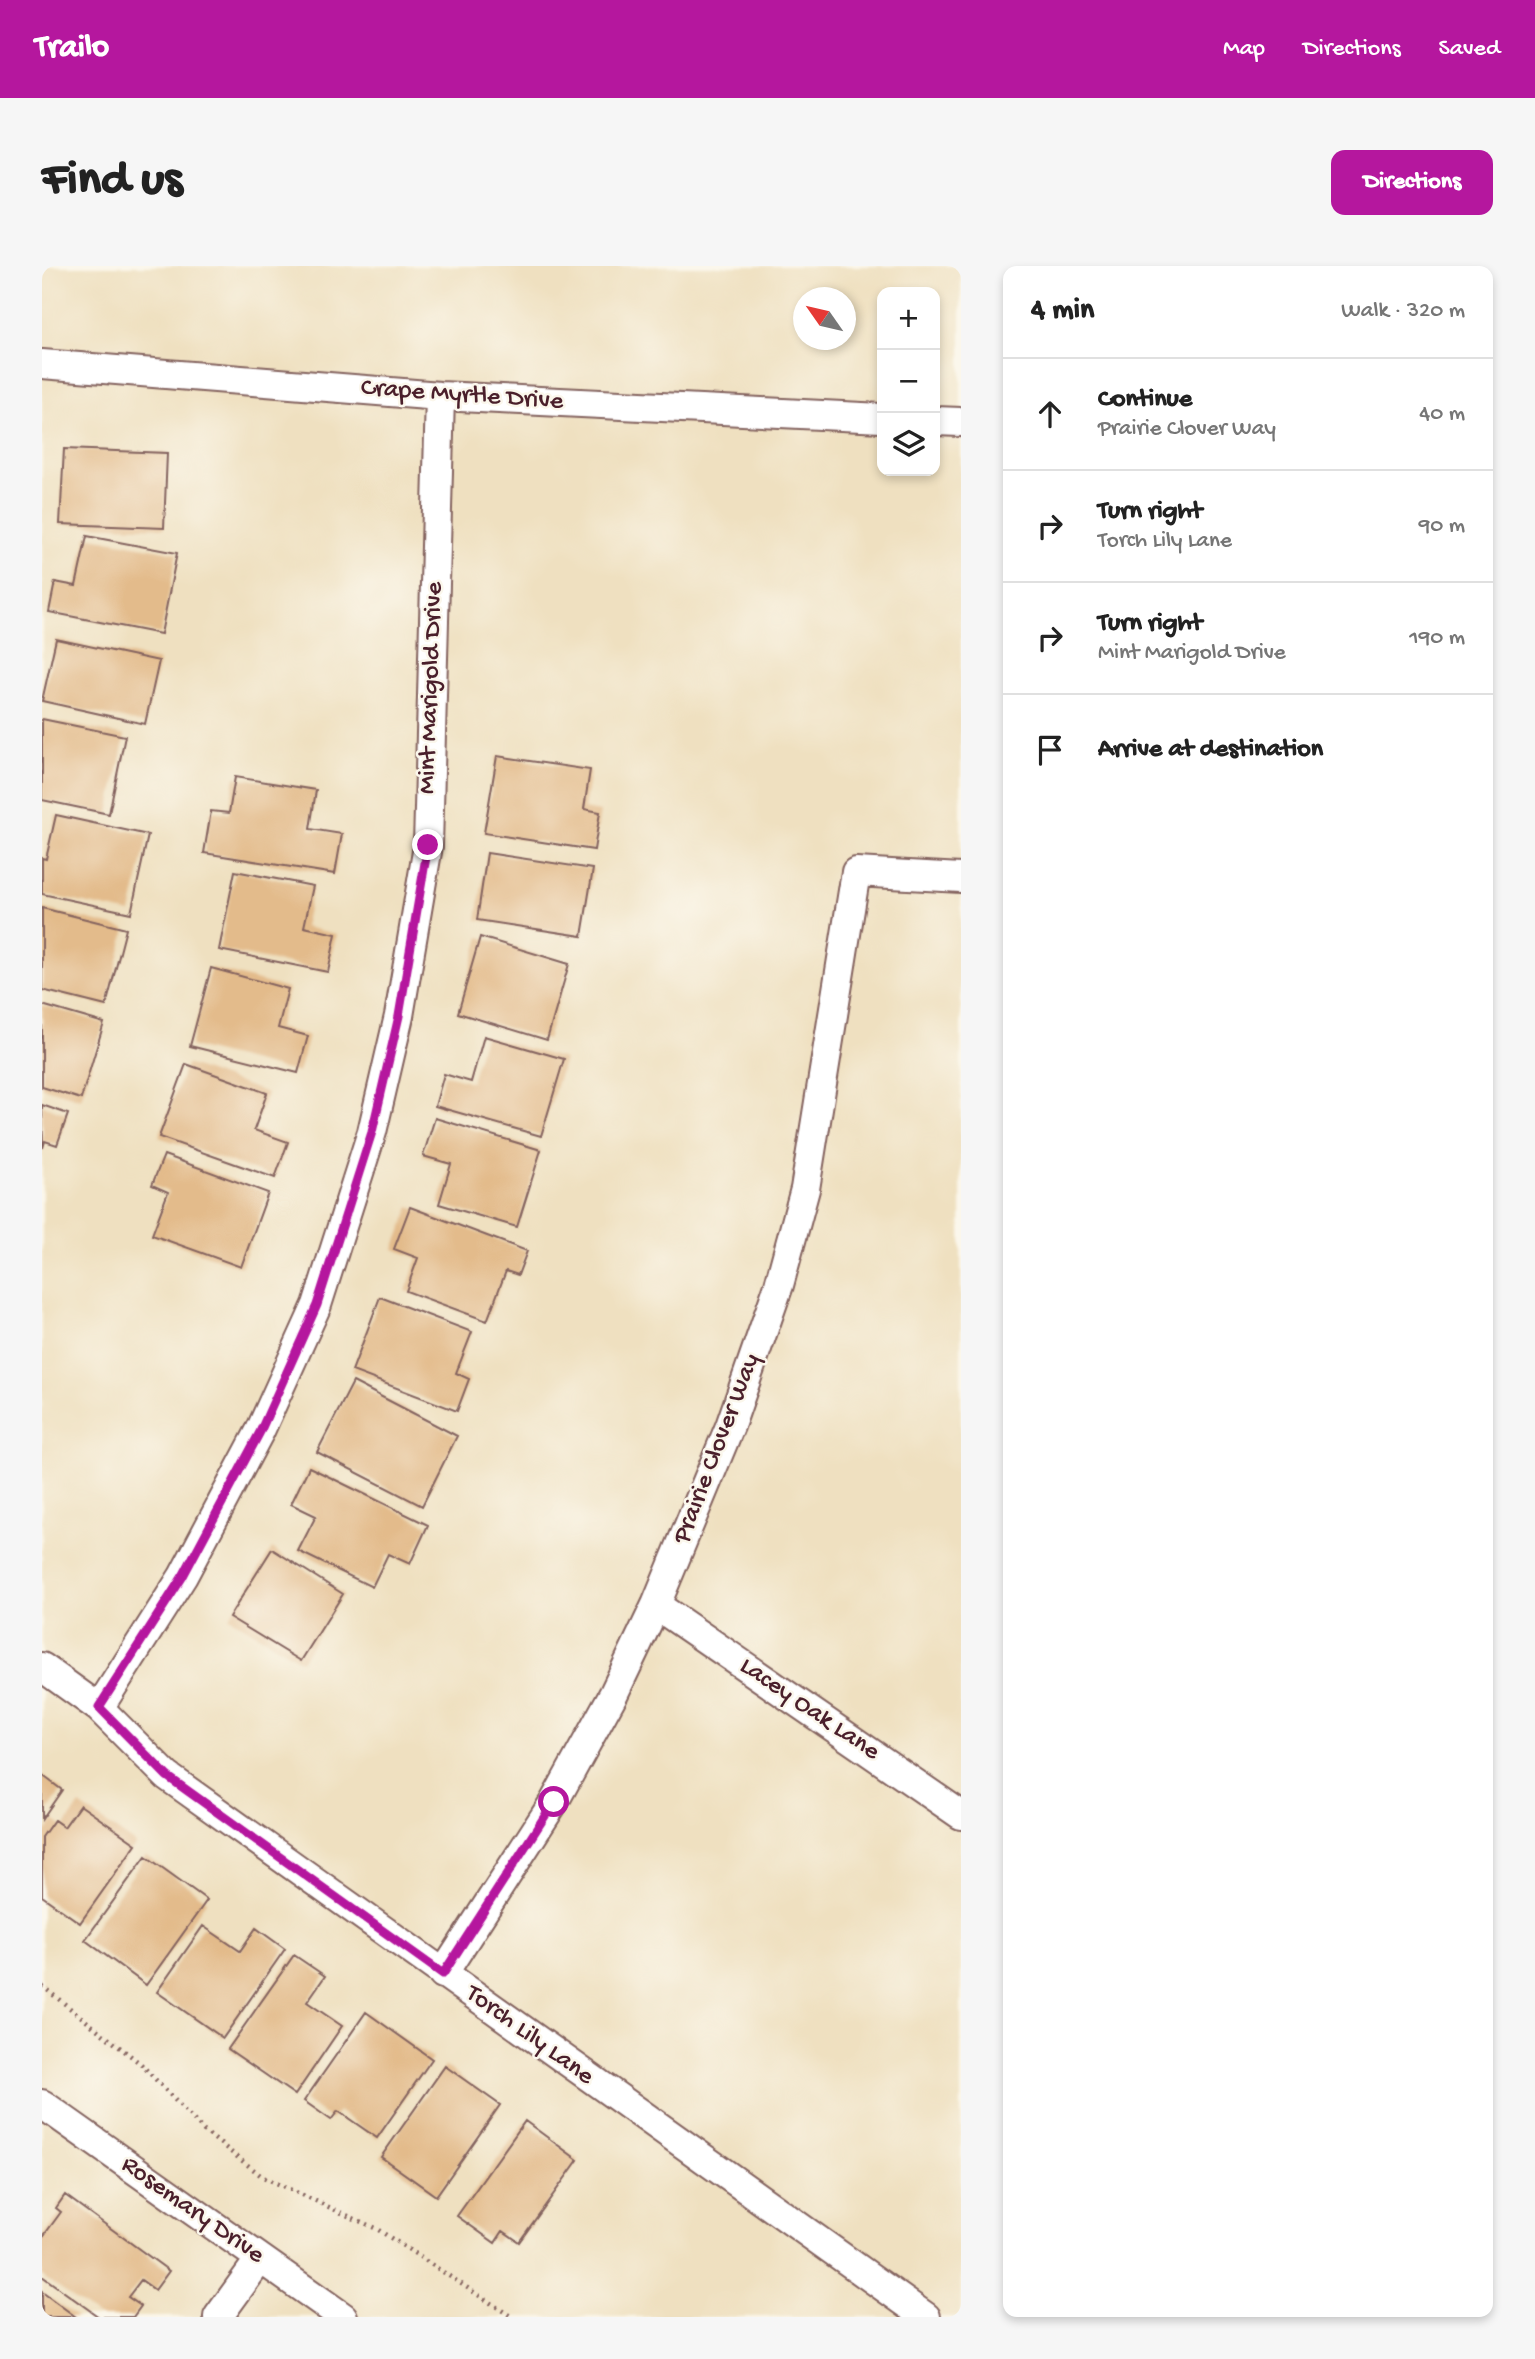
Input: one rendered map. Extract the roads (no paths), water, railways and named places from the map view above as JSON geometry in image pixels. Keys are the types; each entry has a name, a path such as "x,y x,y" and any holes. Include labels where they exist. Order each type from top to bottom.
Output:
{"street":[{"name":"Crape Myrtle Drive","path":"42,364 440,396 877,418"},
{"name":"Mint Marigold Drive","path":"99,1707 183,1576 260,1432 317,1305 372,1132 399,1016 428,845 440,396"},
{"path":"940,421 961,422"},
{"name":"Prairie Clover Way","path":"443,1974 554,1802 614,1693 656,1605 730,1426 779,1285 804,1189 856,872 961,878"},
{"name":"Lacey Oak Lane","path":"656,1605 961,1815"},
{"name":"Torch Lily Lane","path":"42,1667 99,1707 167,1776 926,2317"},
{"name":"Rosemary Drive","path":"42,2104 342,2317"},
{"path":"218,2317 260,2259"}]}
